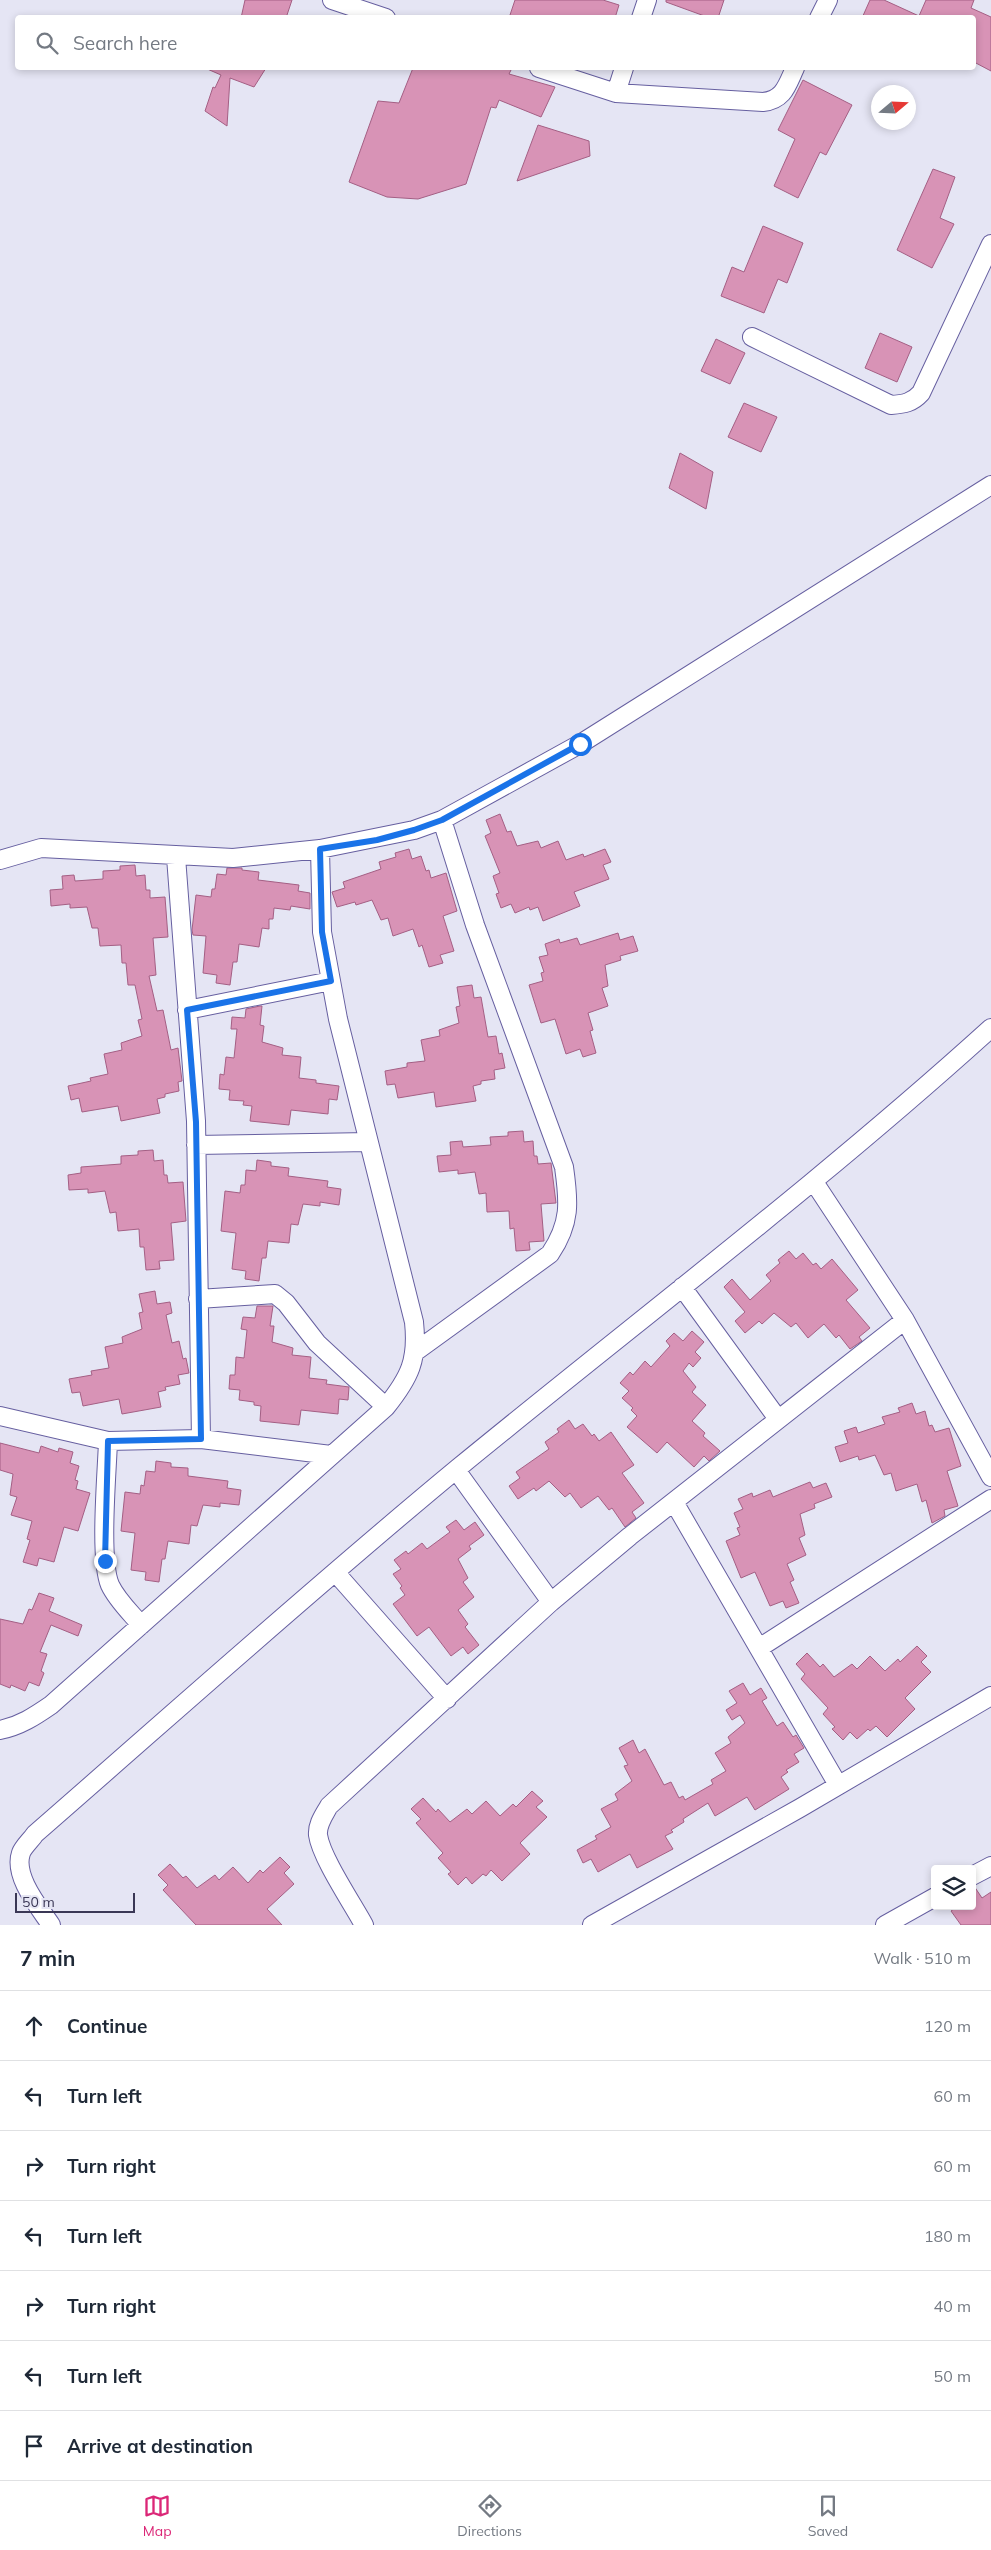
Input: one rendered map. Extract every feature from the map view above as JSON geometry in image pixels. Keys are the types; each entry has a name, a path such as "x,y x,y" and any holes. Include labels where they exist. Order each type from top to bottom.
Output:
{"street":[{"path":"332,0 377,15"},
{"path":"642,15 647,0"},
{"path":"820,15 828,0"},
{"path":"545,70 616,93 763,102 774,101 782,96 794,70"},
{"path":"616,93 623,70"},
{"path":"752,337 891,405 904,404 915,399 921,392 991,244"},
{"path":"0,860 40,848 233,858 320,849 386,837 442,820 580,744 991,485"},
{"path":"415,1352 550,1254 560,1240 566,1224 569,1200 564,1167 475,925 442,820"},
{"path":"0,1730 13,1727 30,1719 51,1705 386,1407 411,1372 415,1352 414,1322 368,1142 331,981 322,932 320,849"},
{"path":"176,856 196,1145 201,1439"},
{"path":"187,1010 331,981"},
{"path":"51,1925 29,1893 19,1866 21,1852 35,1834 335,1572 456,1470 814,1182 991,1028"},
{"path":"196,1145 368,1142"},
{"path":"814,1182 905,1320 991,1477"},
{"path":"682,1287 778,1419"},
{"path":"198,1299 275,1294 286,1303 316,1343 386,1407"},
{"path":"364,1925 325,1855 318,1835 320,1820 329,1806 552,1602 674,1502 905,1320"},
{"path":"0,1416 108,1441 201,1439 330,1455"},
{"path":"108,1441 105,1561 109,1583 141,1625"},
{"path":"456,1470 552,1602"},
{"path":"759,1648 991,1499"},
{"path":"674,1502 838,1785"},
{"path":"335,1572 447,1699"},
{"path":"592,1925 991,1696"},
{"path":"976,1874 991,1866"},
{"path":"885,1925 931,1899"}],"building":[{"path":"245,0 292,0 287,15 242,15"},
{"path":"515,0 603,0 619,5 616,15 510,15"},
{"path":"666,0 724,0 719,15 702,15 666,2"},
{"path":"870,0 884,0 917,15 863,15"},
{"path":"926,0 974,0 971,8 991,17 991,71 976,63 976,15 919,15"},
{"path":"210,70 265,70 254,87 230,78 227,126 205,111 213,87 215,88 221,75"},
{"path":"412,70 511,70 509,74 555,87 541,117 499,100 496,108 491,107 466,184 418,199 387,197 349,182 378,101 399,103"},
{"path":"803,80 852,105 826,155 820,152 798,198 774,186 795,139 778,130"},
{"path":"538,125 589,141 590,156 517,181"},
{"path":"933,169 955,177 940,218 954,224 932,268 897,250"},
{"path":"763,226 803,243 787,283 778,279 764,313 721,296 732,267 744,272"},
{"path":"880,333 912,347 897,382 865,368"},
{"path":"716,339 745,353 730,384 701,371"},
{"path":"744,403 777,417 761,452 728,437"},
{"path":"680,453 713,472 706,509 669,488"},
{"path":"500,814 507,832 511,831 517,846 538,841 541,848 558,841 566,860 583,854 584,857 605,849 611,862 603,865 609,879 574,892 580,906 543,921 538,907 530,910 529,907 515,913 511,904 501,908 496,894 499,893 493,876 500,873 485,836 491,833 486,820"},
{"path":"409,849 412,859 421,856 426,871 429,870 431,878 446,873 457,911 443,916 454,951 440,955 443,963 429,967 422,945 419,947 413,929 393,936 388,918 381,920 372,900 356,905 355,902 337,907 332,892 345,888 343,882 381,869 379,862 396,857 395,853"},
{"path":"135,865 136,876 145,875 146,890 150,890 150,898 165,897 168,937 153,938 156,975 149,976 157,1011 163,1010 171,1050 178,1048 182,1081 178,1082 179,1091 165,1094 165,1097 157,1099 160,1113 121,1121 118,1106 82,1112 79,1098 71,1100 68,1086 91,1081 90,1078 108,1074 104,1054 122,1050 121,1043 142,1036 138,1020 142,1019 135,985 128,985 126,963 122,963 121,945 100,946 98,928 92,928 87,907 70,908 70,904 51,906 50,890 63,889 62,876 74,875 75,881 103,879 103,871 120,870 120,866"},
{"path":"227,868 242,868 242,870 259,872 258,880 299,885 298,891 310,893 310,909 291,906 290,910 274,908 273,919 269,919 269,929 262,928 259,947 239,944 237,962 233,962 230,985 216,983 217,975 203,973 206,936 193,935 192,930 196,895 211,897 212,889 215,889 217,874 226,875"},
{"path":"618,933 620,940 633,936 638,951 620,956 621,960 605,965 608,986 602,988 608,1006 588,1013 593,1030 590,1031 596,1053 583,1057 580,1049 566,1054 555,1019 541,1023 529,985 543,981 541,973 544,972 539,957 548,955 545,944 559,939 560,943 577,938 580,945"},
{"path":"472,985 474,998 481,997 488,1037 496,1036 499,1054 502,1053 505,1068 494,1070 495,1079 481,1081 481,1084 473,1086 476,1101 436,1107 434,1092 398,1098 395,1084 387,1085 385,1071 407,1067 407,1063 425,1061 421,1040 440,1036 439,1030 459,1023 456,1007 460,1006 457,987"},
{"path":"262,1006 260,1025 264,1026 262,1042 283,1048 282,1055 301,1057 299,1078 316,1080 316,1083 339,1086 337,1100 329,1099 328,1114 291,1110 289,1125 250,1121 252,1106 243,1105 244,1101 229,1100 230,1090 219,1089 220,1074 224,1075 226,1057 234,1058 237,1029 231,1029 232,1017 245,1018 246,1009"},
{"path":"523,1131 524,1142 533,1141 534,1156 537,1156 538,1164 551,1163 556,1203 541,1204 544,1241 529,1242 530,1250 516,1251 514,1228 510,1229 509,1211 487,1212 486,1193 479,1194 475,1172 458,1174 458,1170 439,1172 437,1156 451,1155 450,1142 462,1141 463,1147 491,1145 490,1137 508,1136 508,1132"},
{"path":"153,1150 154,1161 163,1160 164,1175 167,1175 168,1183 183,1182 186,1221 171,1223 174,1260 159,1261 160,1269 146,1270 144,1247 140,1247 139,1229 118,1231 116,1212 110,1213 105,1191 88,1193 88,1189 69,1190 68,1175 81,1173 81,1167 121,1164 121,1156 138,1155 138,1151"},
{"path":"257,1160 271,1162 271,1166 289,1168 288,1176 328,1181 327,1187 341,1189 339,1205 320,1202 320,1206 303,1204 298,1225 291,1224 289,1243 268,1241 266,1258 262,1258 259,1281 245,1279 246,1271 232,1269 236,1233 221,1231 225,1191 240,1193 241,1185 245,1185 246,1170 256,1171"},
{"path":"789,1251 796,1259 803,1253 813,1265 816,1263 821,1269 832,1259 858,1290 846,1300 870,1328 859,1337 862,1341 850,1349 839,1335 836,1338 824,1324 808,1338 796,1323 791,1327 774,1313 762,1324 759,1321 745,1333 735,1321 745,1312 724,1287 732,1279 750,1300 771,1281 766,1275 780,1263 778,1260"},
{"path":"155,1291 157,1304 170,1302 172,1313 166,1315 172,1343 179,1341 183,1359 186,1358 189,1373 178,1375 180,1384 165,1387 166,1390 158,1392 161,1407 122,1414 119,1399 83,1406 80,1392 72,1393 69,1379 92,1375 91,1371 109,1368 105,1347 123,1343 122,1337 142,1329 139,1313 143,1312 139,1294"},
{"path":"257,1306 273,1306 270,1326 274,1326 272,1342 293,1348 292,1355 311,1357 309,1378 327,1380 326,1384 349,1387 348,1400 339,1399 338,1414 301,1410 299,1425 260,1421 261,1406 254,1405 254,1402 239,1400 240,1390 229,1389 230,1375 235,1375 236,1357 244,1358 247,1330 241,1329 243,1317 255,1318"},
{"path":"692,1331 704,1342 695,1352 701,1358 693,1367 689,1363 683,1371 696,1387 692,1392 706,1405 692,1421 705,1433 703,1436 720,1451 709,1461 704,1456 694,1467 667,1442 657,1453 627,1427 637,1416 631,1410 633,1408 622,1398 629,1391 620,1383 630,1372 633,1375 645,1361 651,1367 670,1346 666,1341 674,1333 683,1341"},
{"path":"912,1403 916,1414 925,1411 929,1426 932,1425 935,1432 949,1428 961,1466 947,1471 958,1506 944,1510 945,1516 932,1523 926,1500 922,1502 917,1484 896,1491 891,1473 884,1475 875,1455 859,1460 858,1456 840,1462 835,1447 848,1443 844,1431 856,1427 858,1433 885,1424 882,1417 900,1412 898,1408"},
{"path":"569,1420 575,1429 583,1424 592,1436 594,1434 599,1441 611,1432 634,1465 622,1473 644,1503 632,1512 636,1518 625,1527 612,1508 609,1510 598,1496 581,1508 570,1493 565,1497 549,1481 536,1491 534,1488 518,1499 509,1486 520,1478 516,1472 549,1449 545,1442 559,1432 557,1429"},
{"path":"0,1443 39,1453 41,1446 58,1452 59,1448 73,1452 70,1463 79,1466 75,1480 78,1481 76,1489 90,1493 78,1531 64,1527 54,1562 39,1558 37,1566 23,1562 30,1540 27,1539 32,1521 11,1515 17,1497 10,1495 13,1474 0,1470"},
{"path":"156,1461 171,1463 171,1467 188,1468 188,1476 228,1481 227,1488 241,1490 239,1505 220,1503 220,1507 203,1505 197,1526 191,1525 189,1544 168,1541 165,1559 162,1559 159,1582 145,1580 146,1572 131,1570 135,1533 121,1531 125,1492 140,1494 141,1485 144,1486 146,1471 155,1472"},
{"path":"810,1482 813,1488 826,1483 832,1497 814,1504 815,1508 800,1514 805,1535 799,1538 806,1555 787,1564 794,1580 790,1582 799,1603 786,1608 783,1601 770,1606 755,1572 741,1578 726,1541 740,1535 737,1528 740,1527 734,1513 743,1509 738,1499 752,1493 753,1497 770,1490 773,1497"},
{"path":"456,1520 464,1530 475,1522 484,1535 469,1546 471,1549 458,1559 468,1578 463,1582 474,1597 458,1610 468,1624 465,1627 479,1645 468,1654 463,1647 451,1656 429,1627 417,1636 393,1604 405,1595 400,1588 402,1586 393,1574 401,1569 394,1560 406,1551 408,1554 422,1543 427,1549 450,1532 446,1527"},
{"path":"39,1593 54,1598 49,1611 82,1625 78,1636 51,1625 40,1652 47,1654 41,1671 44,1673 39,1686 29,1682 25,1691 11,1685 10,1688 0,1684 0,1619 23,1624 29,1609 32,1610"},
{"path":"917,1646 927,1656 921,1662 931,1672 905,1698 915,1709 887,1737 876,1726 870,1731 868,1729 857,1739 850,1732 843,1740 832,1729 835,1727 823,1714 828,1708 801,1679 805,1674 796,1664 807,1653 820,1667 823,1664 834,1677 852,1664 857,1669 870,1656 885,1671 898,1659 900,1662"},
{"path":"743,1683 750,1695 761,1688 767,1698 762,1701 777,1726 783,1722 793,1737 796,1735 804,1748 794,1754 799,1762 786,1770 788,1772 781,1777 789,1789 755,1810 747,1797 715,1816 708,1803 683,1819 684,1822 671,1830 673,1832 665,1836 673,1849 637,1868 630,1854 598,1872 591,1859 583,1863 577,1850 597,1839 595,1836 611,1827 601,1809 618,1800 615,1794 632,1781 624,1766 628,1765 619,1748 633,1740 639,1753 645,1749 664,1785 671,1782 679,1798 683,1796 685,1800 713,1784 711,1780 726,1771 715,1753 731,1743 728,1737 745,1723 740,1715 732,1720 726,1710 737,1703 729,1691"},
{"path":"532,1791 543,1801 536,1807 547,1817 520,1843 530,1854 502,1881 491,1870 486,1876 483,1874 472,1884 466,1877 458,1885 448,1874 451,1872 438,1858 443,1853 416,1823 421,1819 411,1809 423,1798 436,1812 438,1809 450,1822 467,1809 472,1814 486,1801 500,1816 513,1804 516,1807"},
{"path":"280,1857 290,1867 284,1873 294,1884 267,1909 282,1925 196,1925 163,1890 168,1885 158,1875 170,1864 183,1878 186,1876 197,1888 215,1875 219,1880 233,1867 248,1883 260,1870 263,1873"},
{"path":"976,1889 982,1898 991,1892 991,1925 961,1925 951,1911 976,1910"}],"route":[{"path":"105,1561 108,1441 159,1442 201,1439 196,1122 187,1010 331,981 322,932 320,849 377,840 442,820 580,744"}]}
